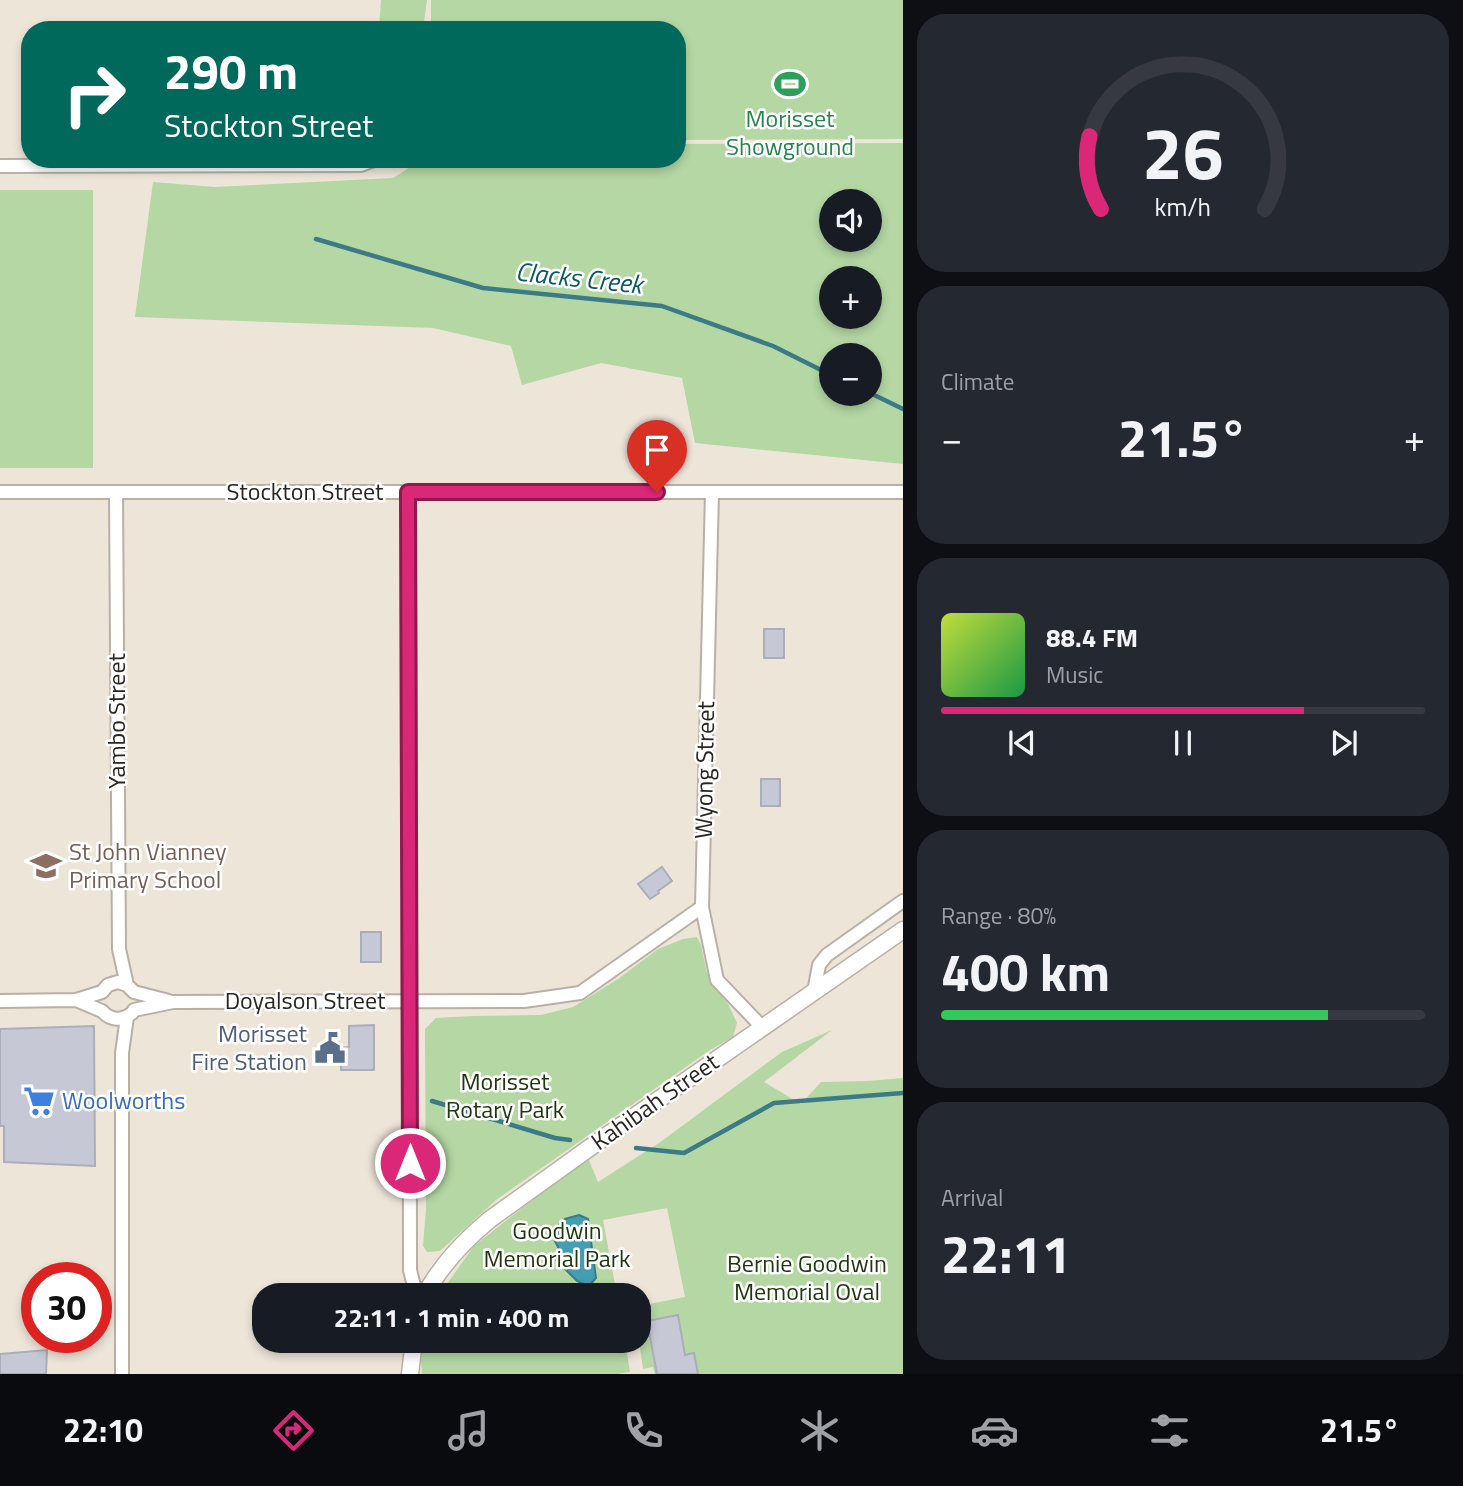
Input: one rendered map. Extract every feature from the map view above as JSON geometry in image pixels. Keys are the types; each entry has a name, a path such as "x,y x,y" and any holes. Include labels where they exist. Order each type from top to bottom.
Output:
{"street":[{"path":"0,166 21,166"},
{"name":"Stockton Street","path":"0,492 903,492"},
{"name":"Yambo Street","path":"116,492 119,949 130,988"},
{"path":"408,492 410,1270 413,1283"},
{"name":"Wyong Street","path":"712,492 702,907 717,981 763,1027"},
{"path":"814,992 820,965 827,954 903,901"},
{"name":"Doyalson Street","path":"76,1000 118,1019 173,1002 524,1001 580,993 702,907"},
{"name":"Kahibah Street","path":"433,1283 450,1258 489,1220 903,930"},
{"name":"Yambo Street","path":"105,989 119,949"},
{"name":"Doyalson Street","path":"0,1001 76,1000 118,982 173,1002"},
{"path":"122,1374 122,1053 136,1001 130,988"},
{"path":"105,989 100,1001 122,1053"},
{"path":"410,1374 412,1353"}],"green space":[{"path":"381,0 427,0 424,21 380,21"},
{"name":"Morisset Showground","path":"431,0 903,0 903,139 686,140 686,21 431,21"},
{"path":"903,143 903,464 695,443 682,378 601,363 522,385 511,346 433,328 135,317 153,182 215,187 393,178 409,168 686,168 686,144"},
{"path":"0,190 93,190 93,468 0,468"},
{"name":"Morisset Rotary Park","path":"697,937 707,973 727,1002 737,1023 733,1037 710,1050 496,1200 440,1251 427,1252 423,1246 426,1209 425,1029 436,1018 541,1015 573,1007 618,979 658,949 683,939"},
{"name":"Bernie Goodwin Memorial Oval","path":"832,1030 764,1082 801,1104 821,1082 903,1078 903,1374 655,1374 653,1367 643,1369 641,1353 651,1353 651,1304 685,1297 667,1208 603,1220 615,1283 448,1283 474,1246 588,1158 598,1182 659,1143 782,1052"},
{"name":"Goodwin Memorial Park","path":"422,1353 627,1353 630,1372 422,1374"}],"water":[{"path":"579,1215 588,1219 596,1278 592,1283 577,1281 556,1260 559,1249 551,1233 565,1219"}],"building":[{"path":"764,629 784,629 784,658 764,658"},
{"path":"761,779 780,779 780,806 761,806"},
{"path":"662,867 672,881 650,899 638,884"},
{"path":"361,932 381,932 381,962 361,962"},
{"path":"374,1025 374,1070 341,1070 341,1048 349,1047 349,1026"},
{"path":"94,1026 95,1166 4,1162 4,1126 0,1126 0,1029"},
{"path":"678,1315 685,1355 694,1353 698,1374 657,1374 651,1342 651,1320"},
{"path":"47,1353 46,1374 0,1374 0,1354"}],"waterway":[{"name":"Clacks Creek","path":"316,239 483,288 662,306 773,346 819,369"},
{"name":"Clacks Creek","path":"882,399 903,409"},
{"name":"Clacks Creek","path":"636,1148 684,1153 774,1103 903,1093"},
{"name":"Clacks Creek","path":"432,1101 555,1138 570,1140"}],"place":[{"name":"Morisset Showground","path":"790,84"},
{"name":"St John Vianney Primary School","path":"46,866"},
{"name":"Morisset Fire Station","path":"330,1048"},
{"name":"Woolworths","path":"39,1101"}],"route":[{"path":"410,1163 408,492 657,492"}]}
